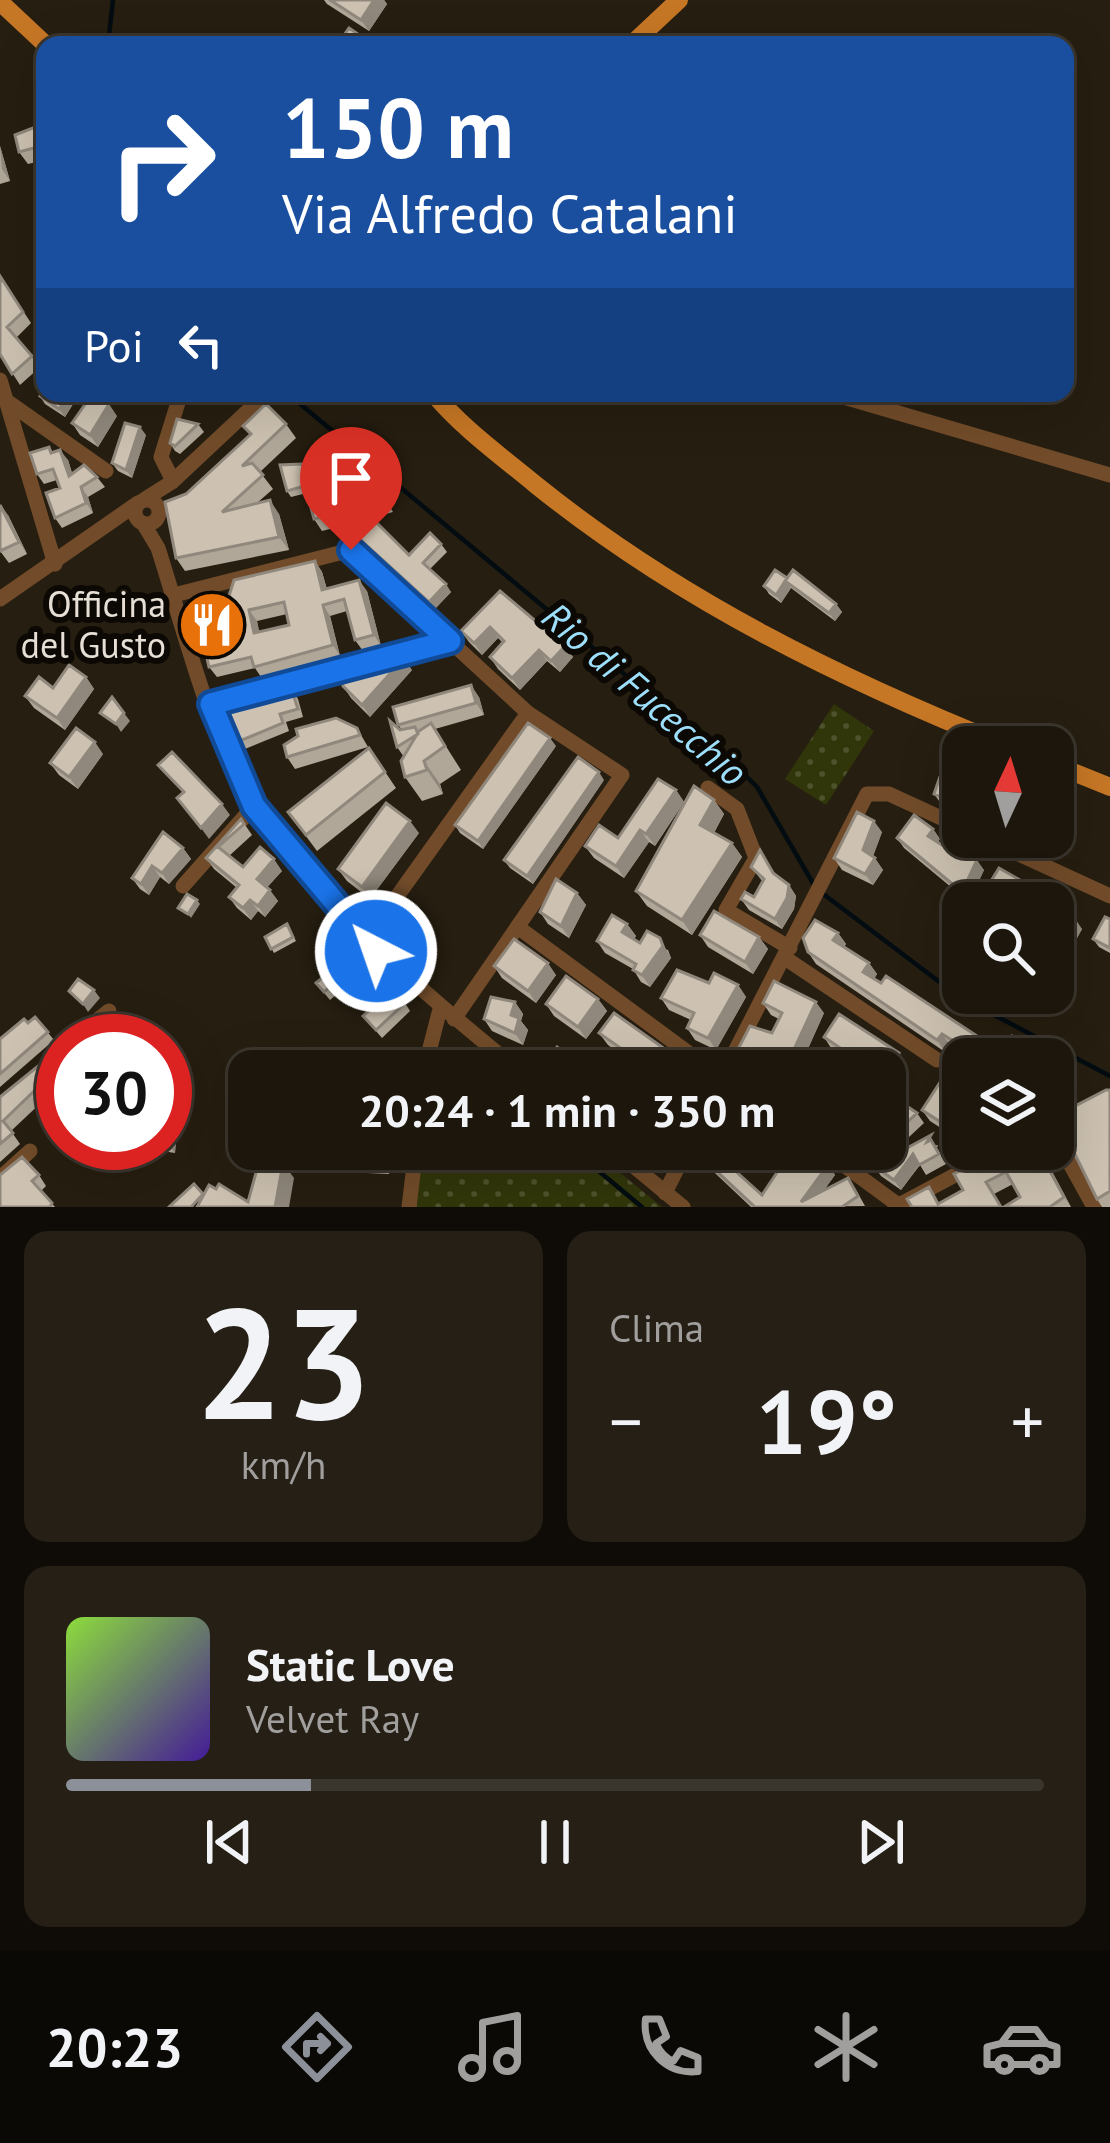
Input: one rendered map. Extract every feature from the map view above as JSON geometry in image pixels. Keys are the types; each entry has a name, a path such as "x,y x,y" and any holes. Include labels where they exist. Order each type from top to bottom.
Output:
{"main road":[{"path":"641,36 679,0"},
{"path":"0,2 36,36"},
{"path":"441,402 574,515 674,583 771,641 959,726"},
{"path":"1074,772 1110,787"}],"street":[{"path":"0,380 55,564"},
{"path":"8,402 106,471"},
{"path":"173,481 161,457 179,402"},
{"path":"0,599 173,481 258,402"},
{"path":"861,402 1110,475"},
{"path":"0,450 20,447"},
{"path":"108,528 150,519 173,481"},
{"path":"142,501 156,503 150,519 173,596 254,806 366,940 492,1050"},
{"path":"173,596 351,550 528,712 622,776 519,928 447,1014 432,1050"},
{"path":"211,704 450,641"},
{"path":"366,940 528,712"},
{"path":"708,788 737,809 756,858 726,910 937,1060"},
{"path":"736,1050 867,794 874,791 942,819"},
{"path":"184,886 254,806"},
{"path":"1028,858 1110,896"},
{"path":"519,928 685,1050"},
{"path":"105,1014 109,1011"},
{"path":"0,1178 30,1151"},
{"path":"409,1207 413,1170"},
{"path":"638,1170 683,1207"},
{"path":"665,1192 676,1170"},
{"path":"850,1170 899,1206 965,1170"},
{"path":"1074,1170 1094,1207"}],"green space":[{"path":"834,704 874,731 826,805 785,779"},
{"path":"419,1170 617,1170 662,1207 415,1207"}],"building":[{"path":"330,0 374,0 361,20"},
{"path":"36,127 36,147 19,152 15,135"},
{"path":"0,276 23,312 7,327 32,356 12,374 0,354"},
{"path":"87,402 109,404 90,435 72,423"},
{"path":"266,404 286,424 242,466 252,463 263,475 222,512 270,500 279,537 176,558 165,502 186,494 251,434 243,426"},
{"path":"177,419 198,424 175,446 170,443"},
{"path":"125,423 140,427 126,470 112,463"},
{"path":"49,447 51,453 60,450 69,476 84,465 97,477 81,487 86,503 55,518 46,493 60,488 53,469 37,474 30,453"},
{"path":"302,464 305,486 287,491 280,465"},
{"path":"331,476 341,512 314,519 304,483"},
{"path":"369,485 388,504 376,507 361,492"},
{"path":"0,505 19,542 0,551"},
{"path":"368,514 409,555 430,533 441,544 423,563 446,584 429,602 352,532"},
{"path":"315,561 322,590 359,580 374,635 355,640 344,599 323,605 333,645 254,667 251,657 209,667 194,604 229,596 234,580","holes":["284,602 289,625 254,633 249,610"]},
{"path":"775,570 787,578 776,595 764,586"},
{"path":"793,570 836,604 829,613 785,581"},
{"path":"500,591 565,646 551,661 539,650 512,678 490,657 504,641 490,627 474,643 461,631"},
{"path":"404,658 362,705 343,686 342,674"},
{"path":"69,665 86,677 57,718 25,696 39,677 53,688"},
{"path":"471,685 476,703 398,725 393,707"},
{"path":"292,691 298,709 280,714 283,723 235,743 227,713"},
{"path":"112,697 124,713 116,724 100,713"},
{"path":"336,718 357,728 360,735 287,757 284,745 298,736 296,729"},
{"path":"390,721 400,730 415,727 418,734 397,747"},
{"path":"431,723 445,746 424,761 427,770 405,777 401,761 419,731"},
{"path":"528,723 550,738 478,841 455,825"},
{"path":"76,728 95,742 69,777 50,763"},
{"path":"369,748 385,772 306,835 288,812"},
{"path":"172,752 222,804 201,828 177,798 184,792 158,765"},
{"path":"578,757 599,772 527,876 504,860"},
{"path":"942,771 942,798 934,794"},
{"path":"658,779 676,790 646,834 640,830 616,866 585,846 599,825 618,838"},
{"path":"694,786 714,800 700,825 732,843 682,920 636,891"},
{"path":"386,803 410,821 362,887 338,869"},
{"path":"857,812 874,821 863,850 875,858 865,874 834,858"},
{"path":"914,815 933,829 928,836 942,845 942,858 977,860 967,882 950,882 897,838"},
{"path":"241,819 244,824 218,847 243,867 260,847 274,859 257,879 270,890 258,906 250,900 243,908 229,897 239,885 206,858"},
{"path":"163,832 183,848 162,873 152,866 141,884 132,878"},
{"path":"760,850 773,873 789,885 775,919 741,899 745,892 754,897 764,879 751,867"},
{"path":"999,868 1024,882 990,882"},
{"path":"556,879 577,893 561,926 540,912"},
{"path":"187,894 197,900 188,914 178,908"},
{"path":"714,911 759,937 745,962 700,935"},
{"path":"612,915 627,924 622,932 640,943 647,931 660,938 663,946 642,975 633,970 636,964 597,941"},
{"path":"1105,917 1110,919 1110,948 1093,939"},
{"path":"815,920 838,933 833,940 869,963 863,972 881,983 886,976 980,1038 942,1034 937,1040 808,952 803,938"},
{"path":"287,924 293,937 271,949 265,937"},
{"path":"514,939 548,963 528,991 494,966"},
{"path":"677,970 709,983 714,973 738,985 708,1038 687,1028 694,1013 661,998"},
{"path":"329,972 337,981 324,992 316,983"},
{"path":"566,976 598,999 578,1027 546,1004"},
{"path":"78,979 94,990 83,1004 69,991"},
{"path":"774,981 816,1002 794,1050 738,1050 750,1026 772,1033 782,1013 763,1003"},
{"path":"392,989 405,1003 376,1030 363,1016"},
{"path":"491,997 515,1002 511,1015 519,1018 515,1033 484,1019"},
{"path":"614,1013 666,1050 623,1050 599,1033"},
{"path":"839,1014 894,1050 843,1050 824,1037"},
{"path":"36,1018 36,1042 0,1074 0,1039 24,1019 28,1023"},
{"path":"36,1068 36,1089 3,1121 13,1133 0,1144 0,1097"},
{"path":"942,1079 939,1121 922,1110"},
{"path":"1110,1090 1110,1191 1097,1199 1074,1152 1074,1107"},
{"path":"906,1106 917,1113 906,1123"},
{"path":"931,1135 927,1142 931,1140 939,1154 919,1165 913,1154 906,1164 906,1149"},
{"path":"22,1157 39,1175 32,1181 52,1203 50,1207 0,1207 0,1175"},
{"path":"257,1170 282,1170 275,1207 197,1207 209,1185 216,1189 219,1184 248,1202"},
{"path":"715,1170 734,1170 762,1195 779,1170 824,1170 801,1202 848,1178 858,1196 842,1207 755,1207"},
{"path":"880,1170 901,1170 894,1180"},
{"path":"962,1170 1049,1170 1064,1197 1050,1207 1004,1207 1020,1197 1006,1172 986,1182 1001,1207 912,1207 907,1199 929,1187 938,1204 963,1190 954,1174"},
{"path":"194,1184 203,1194 191,1207 169,1207"}],"waterway":[{"name":"Rio di Fucecchio","path":"109,36 113,0"},
{"name":"Rio di Fucecchio","path":"298,402 742,772 757,787 814,885"},
{"name":"Rio di Fucecchio","path":"822,893 958,996 1110,1076"},
{"path":"597,1170 642,1207"}],"place":[{"name":"Officina del Gusto","path":"212,625"}],"route":[{"path":"351,550 450,641 211,704 254,806 376,951"}]}
